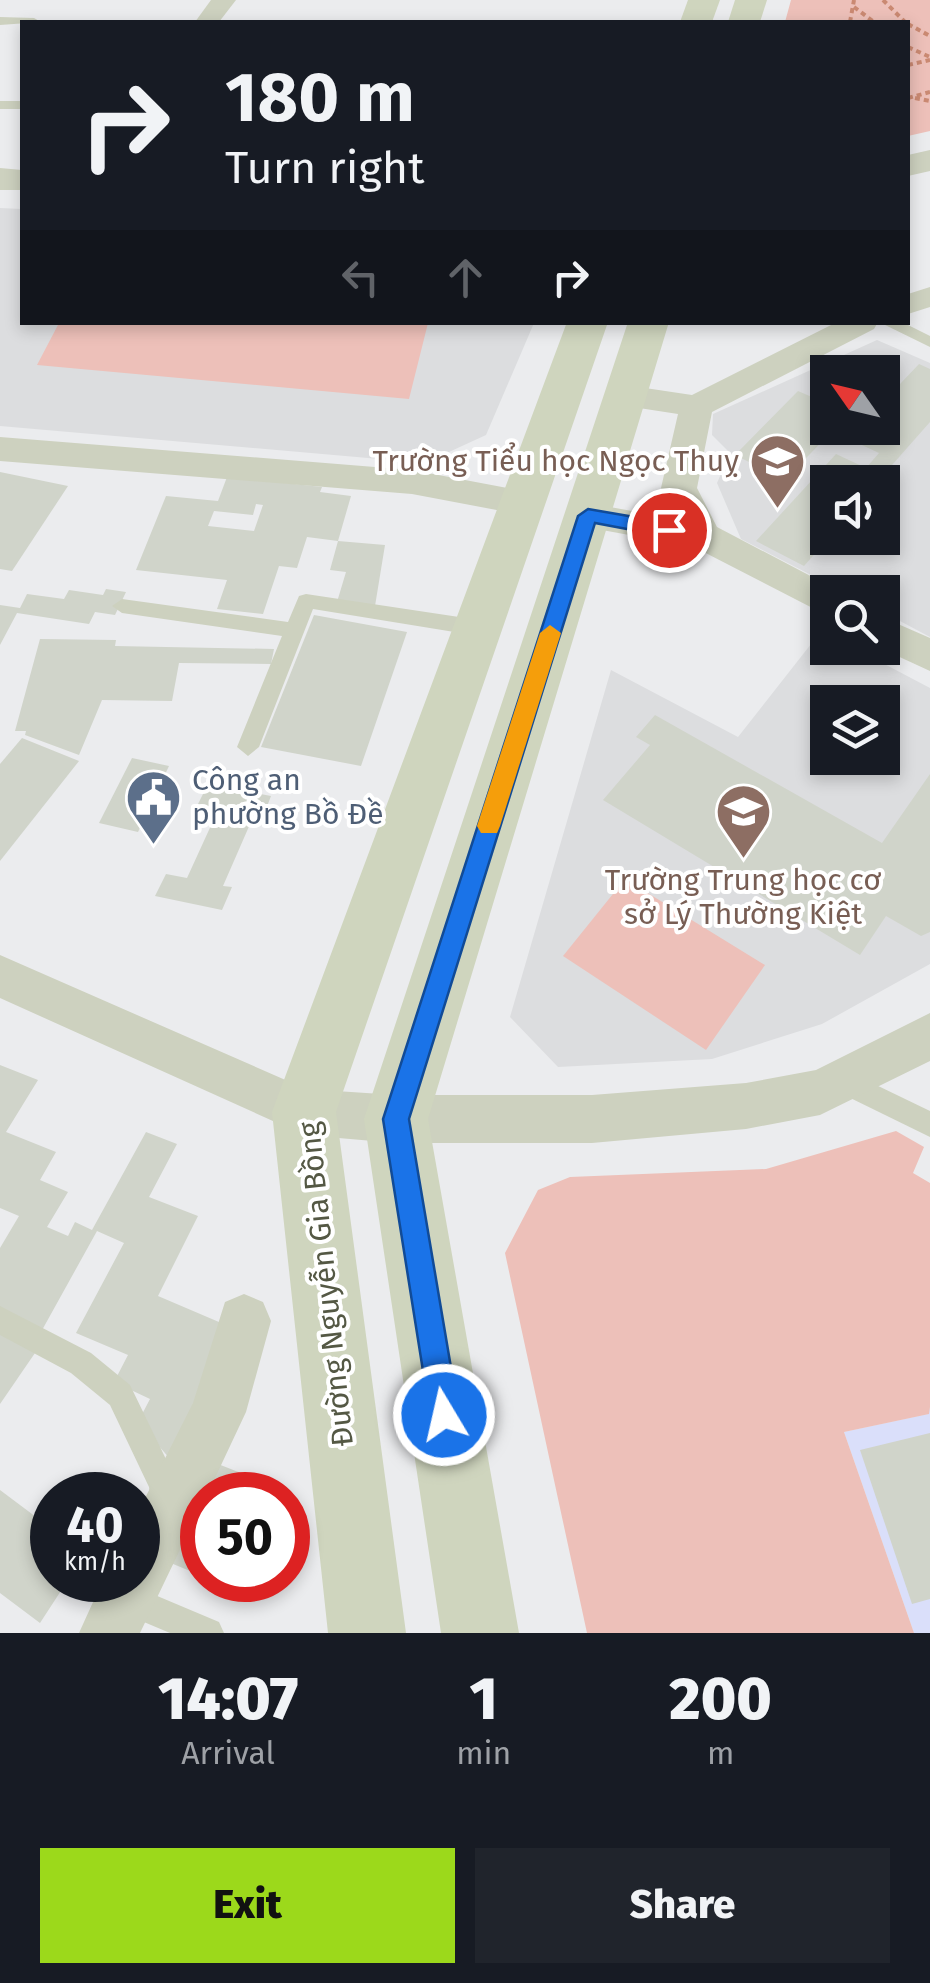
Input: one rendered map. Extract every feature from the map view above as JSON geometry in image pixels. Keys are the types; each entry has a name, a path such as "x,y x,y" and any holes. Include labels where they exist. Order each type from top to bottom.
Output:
{"main road":[{"name":"Đường Nguyễn Gia Bồng","path":"367,1633 304,1112 587,325"},
{"path":"480,1633 396,1119 648,325"}],"street":[{"path":"208,20 224,0"},
{"path":"626,396 696,406 857,325"},
{"path":"696,406 679,488 703,536"},
{"path":"0,449 412,482 523,503"},
{"path":"588,516 703,536 810,592"},
{"path":"900,640 930,656"},
{"path":"0,976 304,1112 396,1119 592,1119 727,1108 820,1092 893,1058 930,1035"},
{"path":"160,1530 218,1412 244,1321"}],"lane":[{"path":"894,325 930,342"},
{"path":"248,747 306,600 478,628"},
{"path":"122,606 294,630"},
{"path":"843,1081 930,1124"},
{"path":"0,1320 81,1363 120,1396 164,1486 163,1524"},
{"path":"139,1602 208,1633"}],"path":[{"path":"851,20 854,0"},
{"path":"883,0 903,20"},
{"path":"854,7 871,20"},
{"path":"914,49 930,37"},
{"path":"910,47 930,57"},
{"path":"911,98 930,92"},
{"path":"911,98 930,101"}],"shaded area":[{"path":"791,0 930,0 930,131 910,136 910,20 786,20"},
{"path":"0,208 20,209 20,325 533,325 486,435 425,463 0,426"},
{"path":"57,325 428,325 409,399 37,365"},
{"name":"Trường Tiểu học Ngọc Thuỵ","path":"877,340 930,363 930,637 900,621 900,575 811,575 741,539 717,483 730,453 712,435 713,414 810,370 810,445 900,445 900,355 844,355"},
{"name":"Trường Trung học cơ sở Lý Thường Kiệt","path":"810,645 810,665 886,665 930,688 930,964 822,1024 712,1059 558,1067 510,1017 611,670 738,737"},
{"path":"625,879 765,965 706,1050 563,956"},
{"path":"896,1131 924,1147 913,1173 930,1183 929,1414 844,1432 914,1633 587,1633 505,1253 538,1190 570,1177 766,1169"},
{"path":"930,1407 930,1633 914,1633 844,1432 928,1414"}],"building":[{"path":"919,364 930,369 930,422 892,465 869,465 879,453 862,445 900,445 900,384"},
{"path":"798,391 810,396 810,445 819,445 785,480 735,455"},
{"path":"836,454 860,465 826,465"},
{"path":"0,472 68,486 12,571 0,569"},
{"path":"227,477 322,487 320,492 351,496 338,541 307,537 297,568 279,566 263,614 217,609 227,580 136,570 166,496 218,501","holes":["256,504 263,505 254,531 208,526 214,511 253,515"]},
{"path":"810,482 810,555 814,555 804,566 756,541"},
{"path":"338,541 385,545 375,606 337,602 346,572 330,570"},
{"path":"106,589 126,592 115,615 95,612 89,624 17,613 0,645 0,605 20,608 27,594 64,599 69,590 103,595"},
{"path":"314,615 407,632 361,766 261,747"},
{"path":"40,639 116,640 115,646 274,649 271,664 179,663 172,701 102,700 79,755 25,735 26,731 15,731"},
{"path":"655,715 882,843 930,774 930,932 921,936 886,916 860,955 603,800 650,745 636,737"},
{"path":"22,738 79,761 0,861 0,764"},
{"path":"132,758 169,766 138,832 99,823"},
{"path":"208,784 271,796 263,817 254,815 223,886 232,887 222,910 155,896 166,874 187,878 219,808 198,804"},
{"path":"0,1065 38,1080 6,1132 56,1152 40,1180 68,1192 47,1227 68,1236 75,1222 92,1230 146,1132 177,1144 149,1197 198,1216 158,1296 233,1328 185,1472 138,1422 150,1399 114,1382 128,1355 76,1333 124,1243 97,1231 41,1332 0,1314 0,1248 19,1216 0,1208"},
{"path":"0,1331 35,1353 0,1404"},
{"path":"930,1433 930,1599 912,1604 860,1450"},
{"path":"208,1460 238,1472 203,1472"},
{"path":"0,1490 30,1512 30,1602 54,1602 40,1623 0,1593"},
{"path":"180,1527 180,1567 166,1561"}],"slow traffic":[{"path":"489,826 550,633"}],"place":[{"name":"Trường Tiểu học Ngọc Thuỵ","path":"778,510"},
{"name":"Công an phường Bồ Đề","path":"153,846"},
{"name":"Trường Trung học cơ sở Lý Thường Kiệt","path":"743,861"}],"route":[{"path":"444,1415 396,1119 588,516 669,530"}]}
